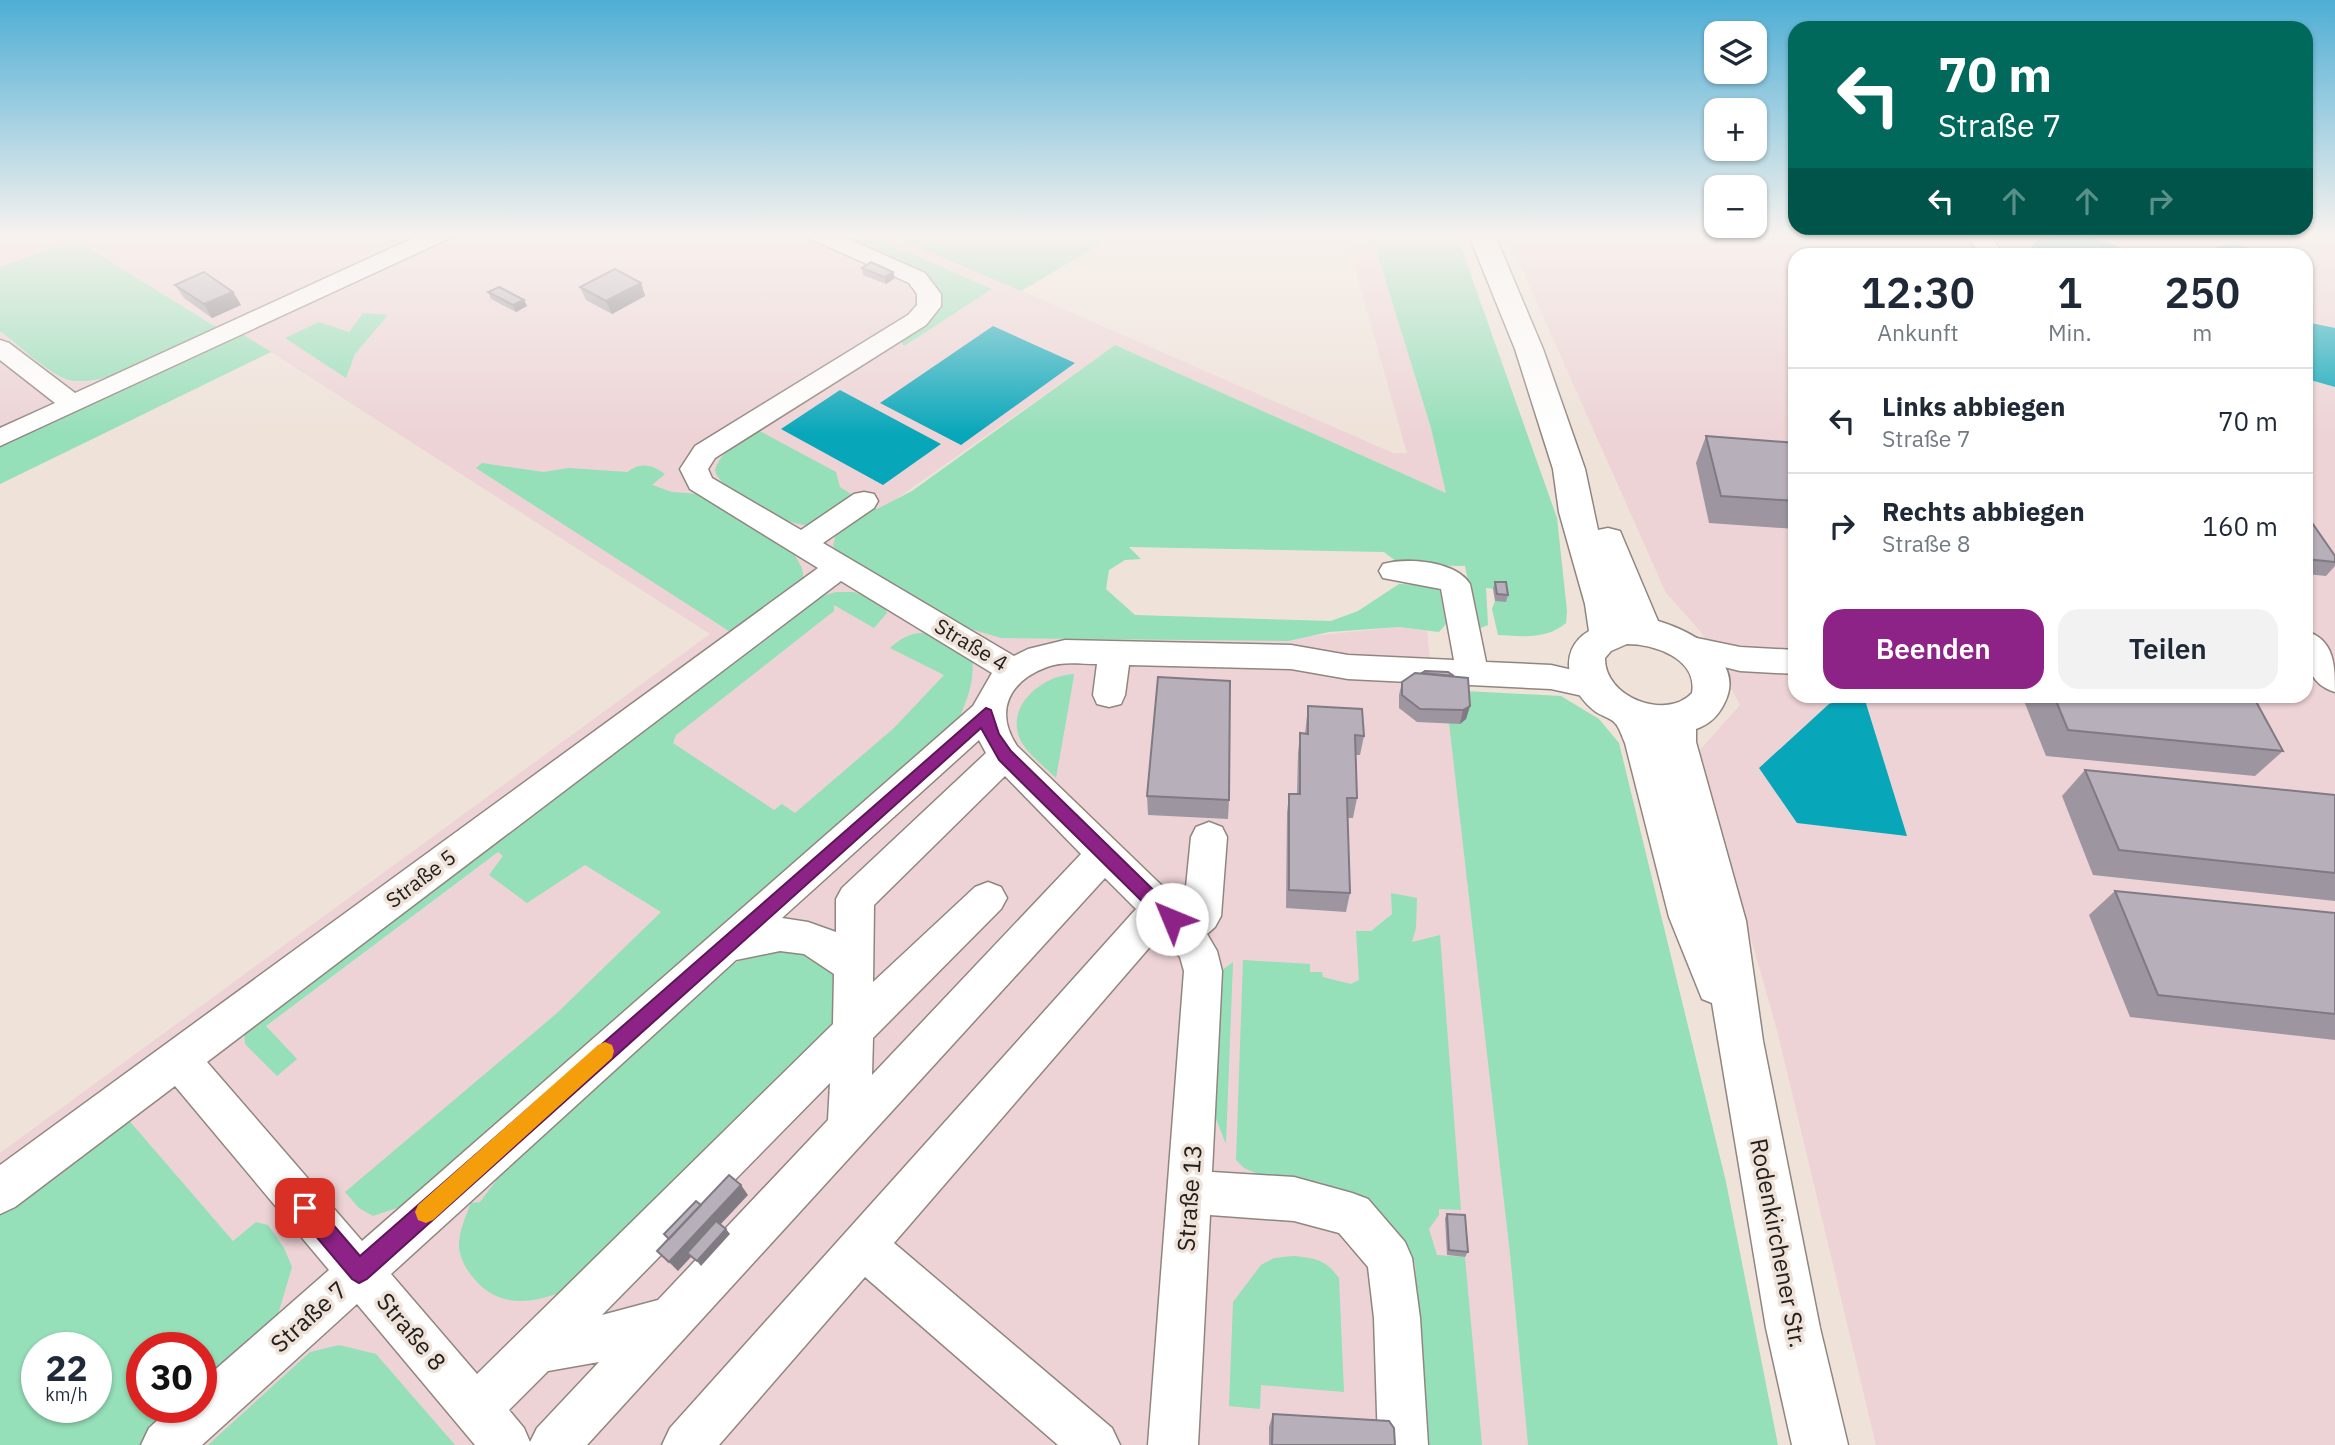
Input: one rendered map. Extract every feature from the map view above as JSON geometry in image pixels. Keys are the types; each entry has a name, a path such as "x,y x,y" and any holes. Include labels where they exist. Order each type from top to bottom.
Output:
{"main road":[{"path":"1509,300 1529,349 1569,469 1576,512 1603,604 1608,635"},
{"path":"1569,469 1598,514 1644,631"},
{"path":"1644,631 1663,636 1687,648 1703,662 1711,678 1712,689 1710,697 1698,713 1677,721 1655,722 1630,715 1609,704 1592,685 1585,666 1591,648 1608,635 1644,631"},
{"path":"1630,715 1645,743 1691,917 1740,1041"},
{"path":"1677,721 1677,742 1724,921 1740,1041"},
{"name":"Rodenkirchener Str.","path":"1740,1041 1793,1328 1820,1445"}],"street":[{"path":"0,438 296,300"},
{"name":"Straße 4","path":"929,300 929,306 917,320 705,452 694,469 700,483 1013,671 1039,657 1065,652 1291,657 1348,667 1472,670 1551,677 1592,685"},
{"path":"0,348 73,404"},
{"path":"803,543 864,501"},
{"name":"Straße 5","path":"0,1192 841,566"},
{"path":"1394,571 1443,576 1455,584 1472,670"},
{"path":"1687,648 1740,659 1788,662"},
{"path":"2313,651 2335,681"},
{"path":"1109,695 1114,653"},
{"path":"1712,689 1713,684 1766,678 1788,667"},
{"path":"1013,671 993,695 986,714 991,735 1005,755 1093,831 1181,930"},
{"path":"2313,679 2335,681"},
{"name":"Straße 7","path":"166,1445 719,949 986,714"},
{"path":"849,1126 855,899 1005,755"},
{"path":"554,1445 849,1126 1093,831"},
{"path":"687,1445 864,1247 1181,930 1202,916 1209,837"},
{"path":"476,1409 853,1032 871,1010 988,898"},
{"name":"Straße 13","path":"1173,1445 1203,983 1181,930"},
{"path":"719,949 764,935 797,934 830,946 853,966"},
{"name":"Straße 8","path":"178,1059 507,1445"},
{"path":"1191,1192 1294,1199 1352,1215 1389,1258 1397,1318 1403,1445"},
{"path":"864,1247 1095,1445"},
{"path":"536,1349 629,1333 671,1319"}],"shaded area":[{"path":"0,300 1044,300 1393,453 1407,453 1364,300 1392,300 1431,428 1446,493 1115,345 892,502 1068,628 1310,636 1399,627 1427,631 1432,677 1446,679 1510,1254 1528,1445 0,1445 0,1153 710,634 271,352 0,484"},
{"path":"1536,300 1788,300 1788,703 2313,703 2313,300 2335,300 2335,1445 1876,1445 1778,1034 1698,752 1740,705 1701,632 1666,593"}],"green space":[{"path":"0,300 173,300 219,329 140,366 95,380 76,381 53,372 0,331"},
{"path":"941,300 974,300 904,346 900,340 940,306"},
{"path":"1392,300 1480,300 1557,518 1566,623 1542,635 1498,635 1492,609 1495,601 1506,601 1504,590 1486,588 1488,625 1478,629 1465,566 1401,565 1384,552 1129,547 1141,559 1125,560 1109,570 1106,589 1135,615 1331,621 1358,611 1399,584 1431,585 1440,591 1446,624 1439,632 1399,627 1329,632 1288,641 1001,638 964,627 839,553 833,546 837,530 871,505 877,509 912,491 1115,345 1446,493 1431,428"},
{"path":"363,313 388,315 355,354 346,378 285,338 319,322 349,332"},
{"path":"239,332 271,352 0,484 0,447"},
{"path":"758,430 836,472 840,487 857,498 832,517 816,525 791,522 743,499 720,479 715,470 727,451"},
{"path":"482,463 543,472 569,468 627,472 641,466 655,468 665,474 652,485 672,492 699,494 792,550 802,568 804,581 732,633 476,468"},
{"path":"836,592 854,592 884,604 887,613 874,628 834,605 834,611 676,735 673,743 774,810 782,804 795,813 894,728 944,675 890,648 901,639 922,633 940,638 972,656 970,689 958,721 421,1200 373,1216 359,1208 345,1192 556,1014 661,912 585,865 527,903 489,875 503,856 498,852 266,1026 297,1059 277,1076 245,1044 244,1032 809,600"},
{"path":"1074,674 1056,778 1022,743 1017,730 1017,718 1021,706 1038,687 1050,680"},
{"path":"1465,691 1561,696 1599,719 1619,743 1726,1182 1778,1445 1528,1445 1510,1254 1449,723"},
{"path":"1391,893 1417,898 1416,928 1412,942 1440,935 1461,1210 1439,1209 1439,1215 1429,1229 1437,1255 1465,1257 1482,1445 1425,1445 1415,1264 1393,1231 1352,1195 1319,1182 1260,1175 1244,1168 1236,1160 1243,960 1310,964 1310,972 1322,972 1323,977 1351,984 1359,980 1356,931 1371,931 1392,914"},
{"path":"775,942 833,963 841,1008 831,1029 564,1291 538,1299 514,1301 491,1293 481,1286 471,1275 459,1249 461,1229 471,1203 480,1202 508,1165 732,965"},
{"path":"1233,962 1226,1144 1214,1114 1221,971"},
{"path":"126,1117 233,1241 256,1222 268,1225 284,1248 292,1267 277,1318 217,1379 217,1332 126,1332 126,1423 170,1423 145,1445 0,1445 0,1206"},
{"path":"1293,1256 1320,1261 1330,1267 1339,1278 1344,1392 1261,1385 1260,1409 1229,1406 1233,1302 1261,1265 1274,1258"},
{"path":"339,1345 376,1354 455,1445 208,1445 310,1352"}],"water":[{"path":"2313,323 2335,328 2335,387 2313,381"},
{"path":"993,326 1075,363 961,445 880,403"},
{"path":"840,390 941,444 883,485 781,429"},
{"path":"1866,703 1907,836 1797,823 1759,768 1829,704"}],"building":[{"path":"504,300 523,300 513,305"},
{"path":"1706,436 1788,442 1788,500 1721,496"},
{"path":"2313,524 2335,556 2335,562 2313,560"},
{"path":"1495,582 1506,582 1508,595 1497,594"},
{"path":"1448,672 1454,676 1422,673"},
{"path":"1415,673 1468,678 1470,706 1463,710 1420,709 1402,695 1402,682"},
{"path":"1158,677 1230,681 1229,800 1147,796"},
{"path":"2057,703 2257,703 2283,751 2068,730"},
{"path":"1308,706 1362,709 1364,736 1355,735 1357,798 1347,798 1350,893 1289,890 1289,794 1300,794 1300,733 1308,734"},
{"path":"2085,770 2335,795 2335,873 2119,850"},
{"path":"2115,891 2335,913 2335,1014 2158,995"},
{"path":"729,1175 741,1185 669,1262 657,1251"},
{"path":"696,1201 701,1205 669,1239 664,1234"},
{"path":"1447,1214 1465,1215 1468,1252 1449,1250"},
{"path":"716,1221 726,1229 697,1261 687,1253"},
{"path":"1273,1414 1389,1421 1394,1428 1395,1445 1272,1445"}],"slow traffic":[{"path":"426,1212 605,1051"}],"route":[{"path":"305,1208 359,1272 986,714 991,735 1005,755 1172,919"}]}
